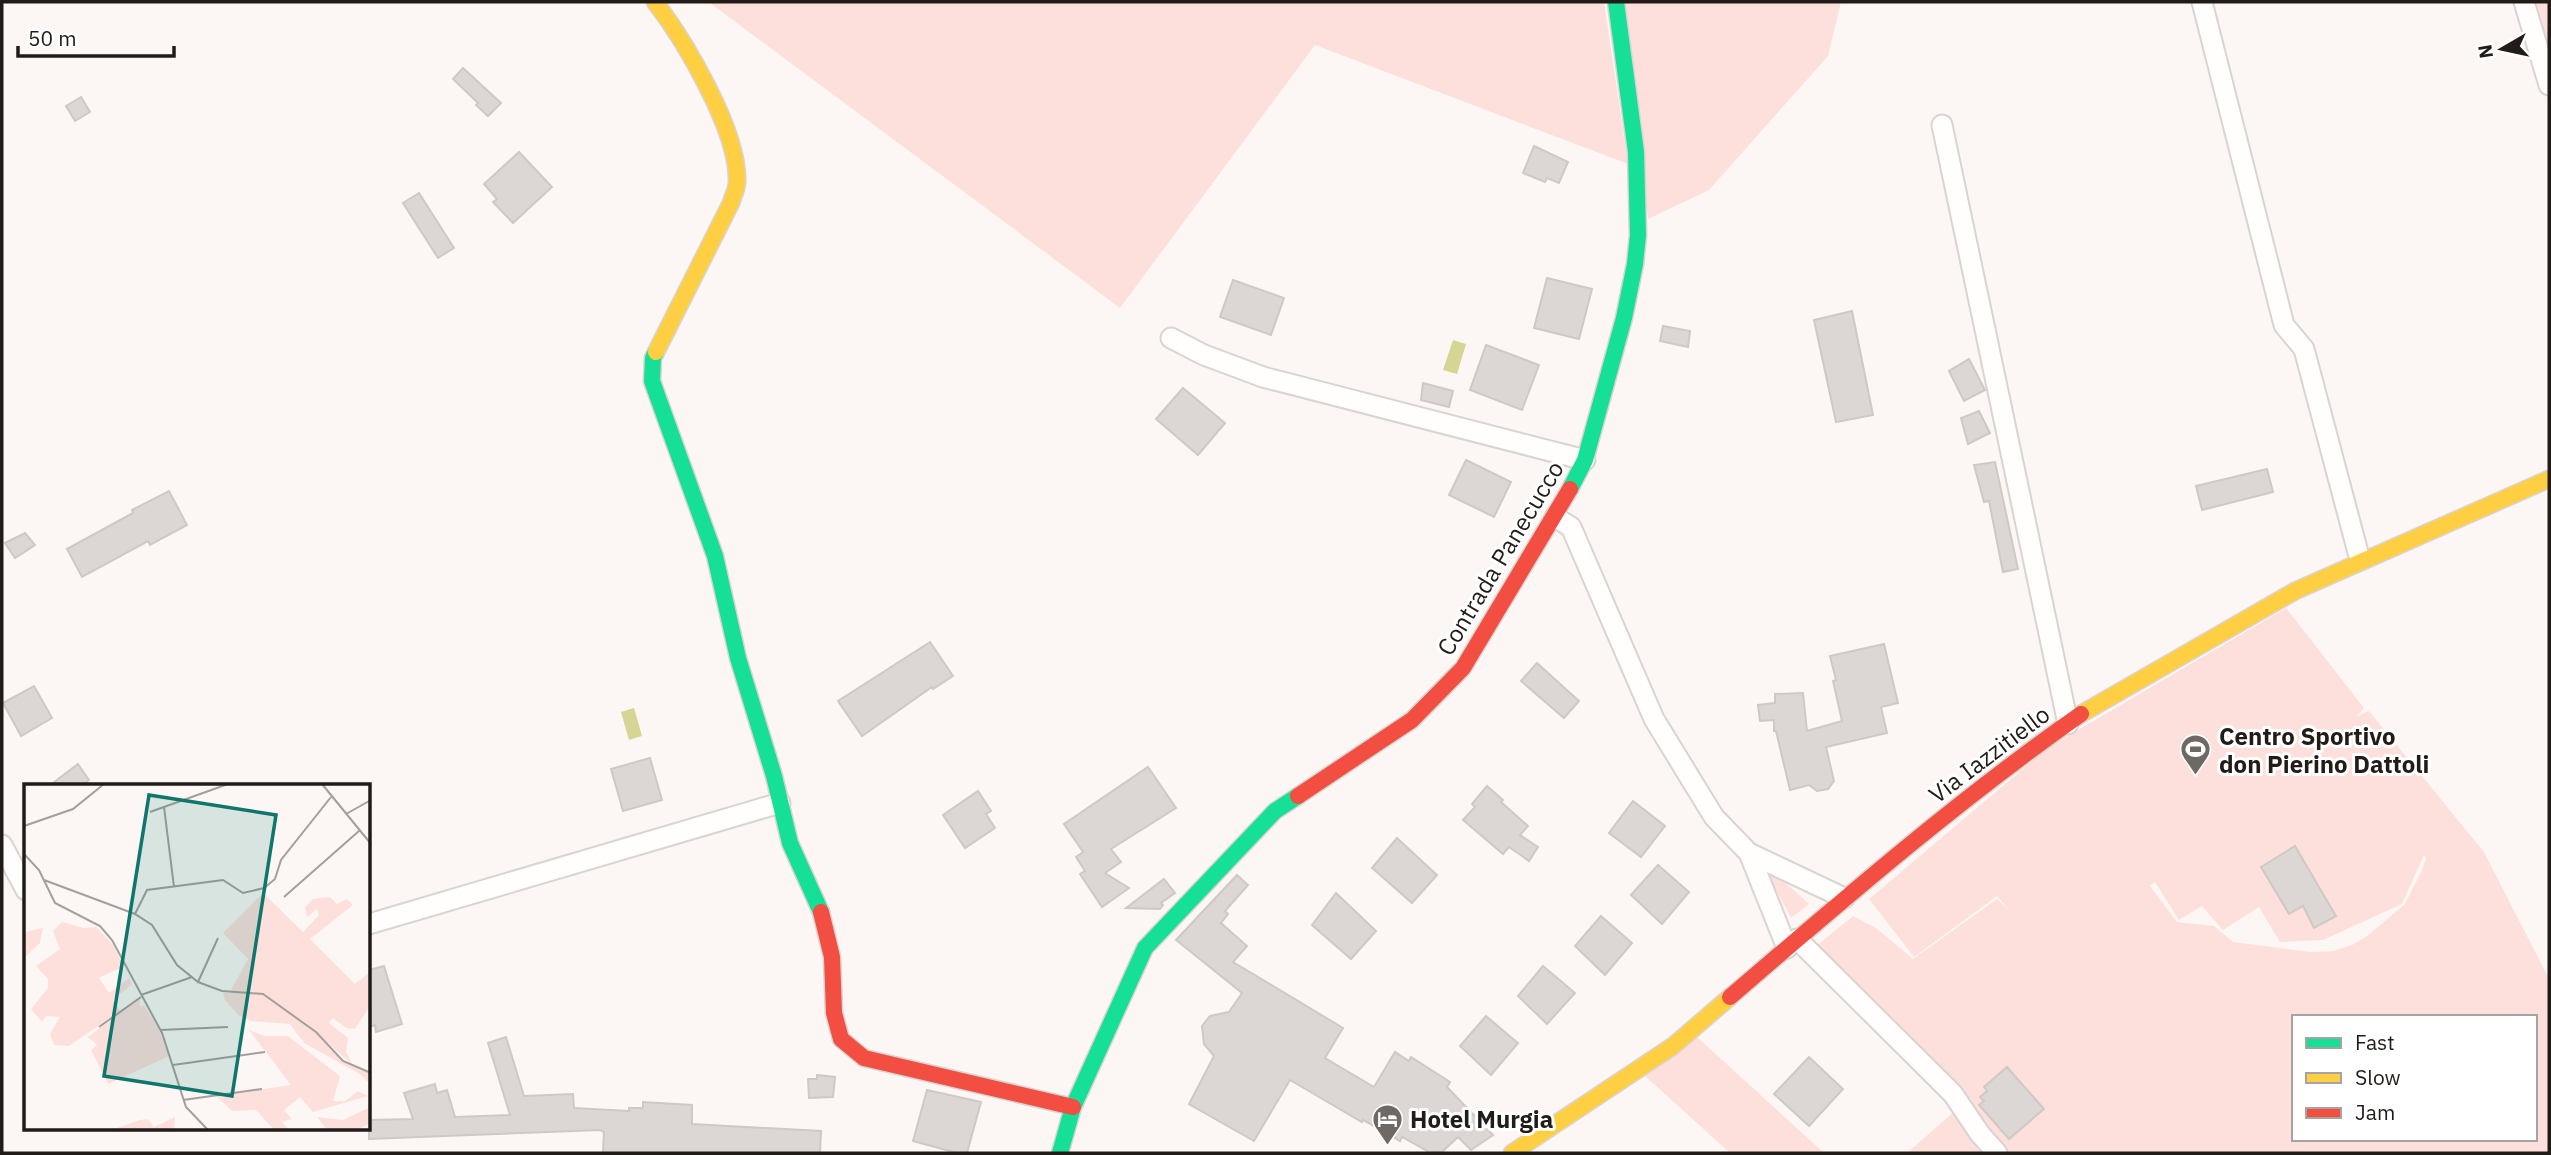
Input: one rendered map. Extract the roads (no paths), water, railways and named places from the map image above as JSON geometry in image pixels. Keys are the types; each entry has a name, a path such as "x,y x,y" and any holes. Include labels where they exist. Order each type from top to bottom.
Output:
{"street":[{"path":"654,2 705,84 733,152 738,181 731,203 653,358 652,381 715,556 738,658 790,843 824,918 832,957 834,1013 841,1039 864,1058 1073,1107"},
{"name":"Contrada Panecucco","path":"1060,1153 1073,1107 1145,948 1275,811 1412,720 1464,668 1555,517 1585,460 1621,329 1635,264 1638,235 1636,152 1616,2"},
{"path":"2202,2 2284,325 2304,349 2360,560"},
{"path":"2524,2 2549,85"},
{"path":"1942,125 2068,724"},
{"path":"1171,338 1204,355 1263,377 1585,460"},
{"name":"Via Iazzitiello","path":"1512,1153 1673,1046 1891,858 2093,706 2295,591 2360,560 2549,479"},
{"path":"1555,517 1571,527 1654,719 1714,817 1749,853 1792,944 1953,1094 1980,1134 1997,1153"},
{"path":"371,923 780,803"},
{"path":"2,845 24,886"},
{"path":"1749,853 1844,898"}],"place":[{"name":"Centro Sportivo don Pierino Dattoli","path":"2196,777"},
{"name":"Hotel Murgia","path":"1387,1146"}]}
